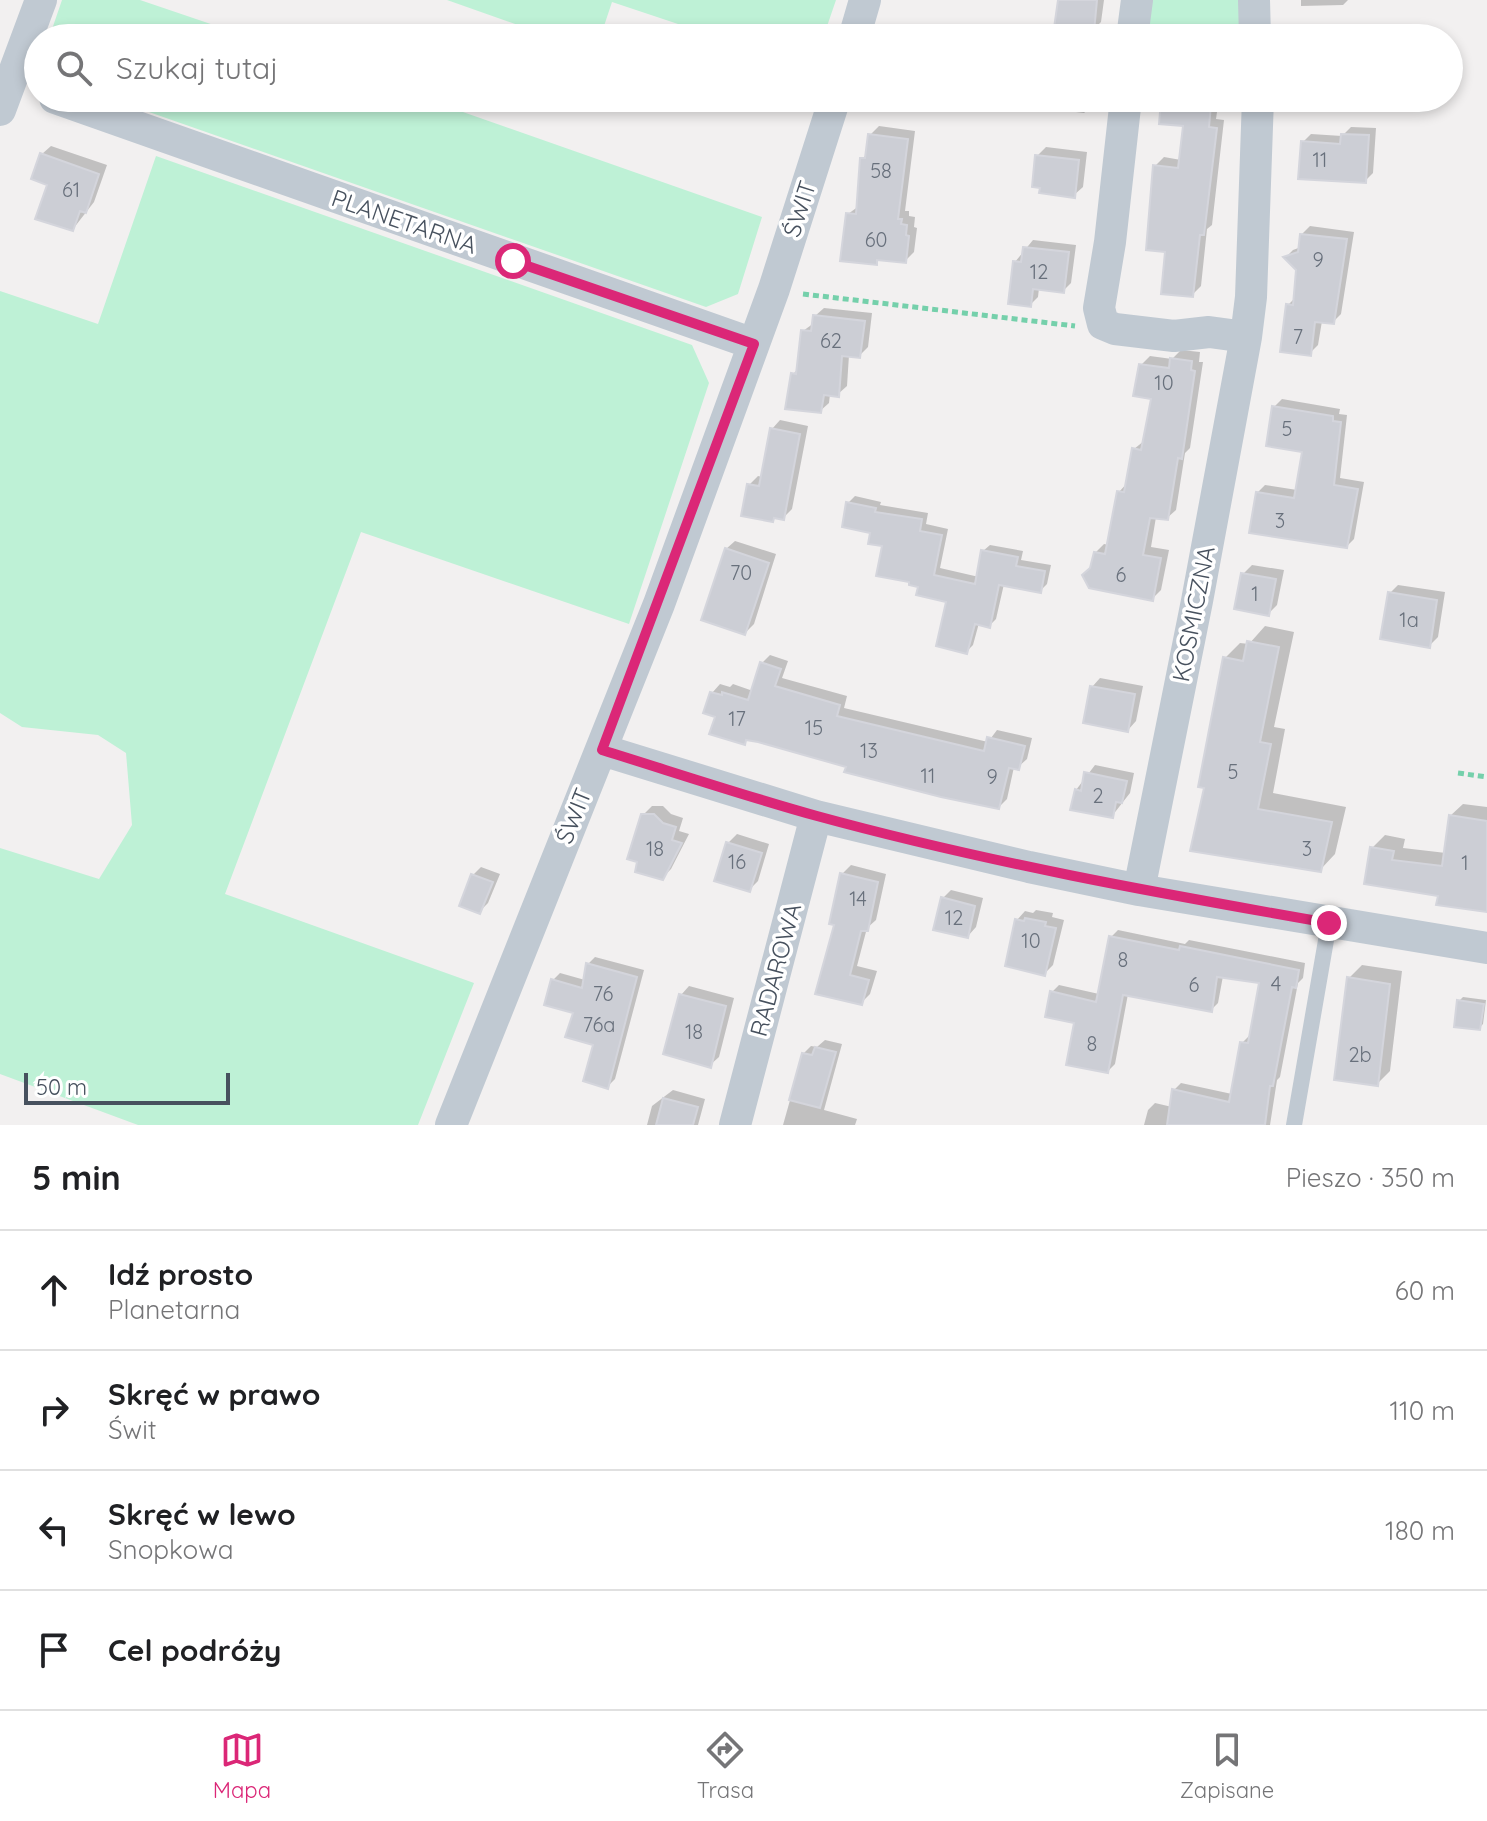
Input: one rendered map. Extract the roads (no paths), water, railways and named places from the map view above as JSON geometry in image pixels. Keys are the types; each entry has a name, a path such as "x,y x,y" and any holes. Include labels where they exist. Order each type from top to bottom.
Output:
{"street":[{"path":"35,24 41,0"},
{"path":"858,24 865,0"},
{"path":"1134,24 1137,0"},
{"path":"1254,0 1255,24"},
{"path":"16,94 24,64"},
{"name":"PLANETARNA","path":"95,112 754,344"},
{"name":"ŚWIT","path":"451,1125 602,750 774,289 831,112"},
{"path":"1124,112 1110,242 1099,308 1103,324 1115,329 1174,336 1209,332 1246,337"},
{"name":"KOSMICZNA","path":"1139,890 1246,337 1251,297 1258,112"},
{"path":"602,750 816,816 1029,867 1139,890 1487,948"},
{"name":"RADAROWA","path":"735,1125 816,816"}],"lane":[{"path":"1294,1125 1329,923"}]}
